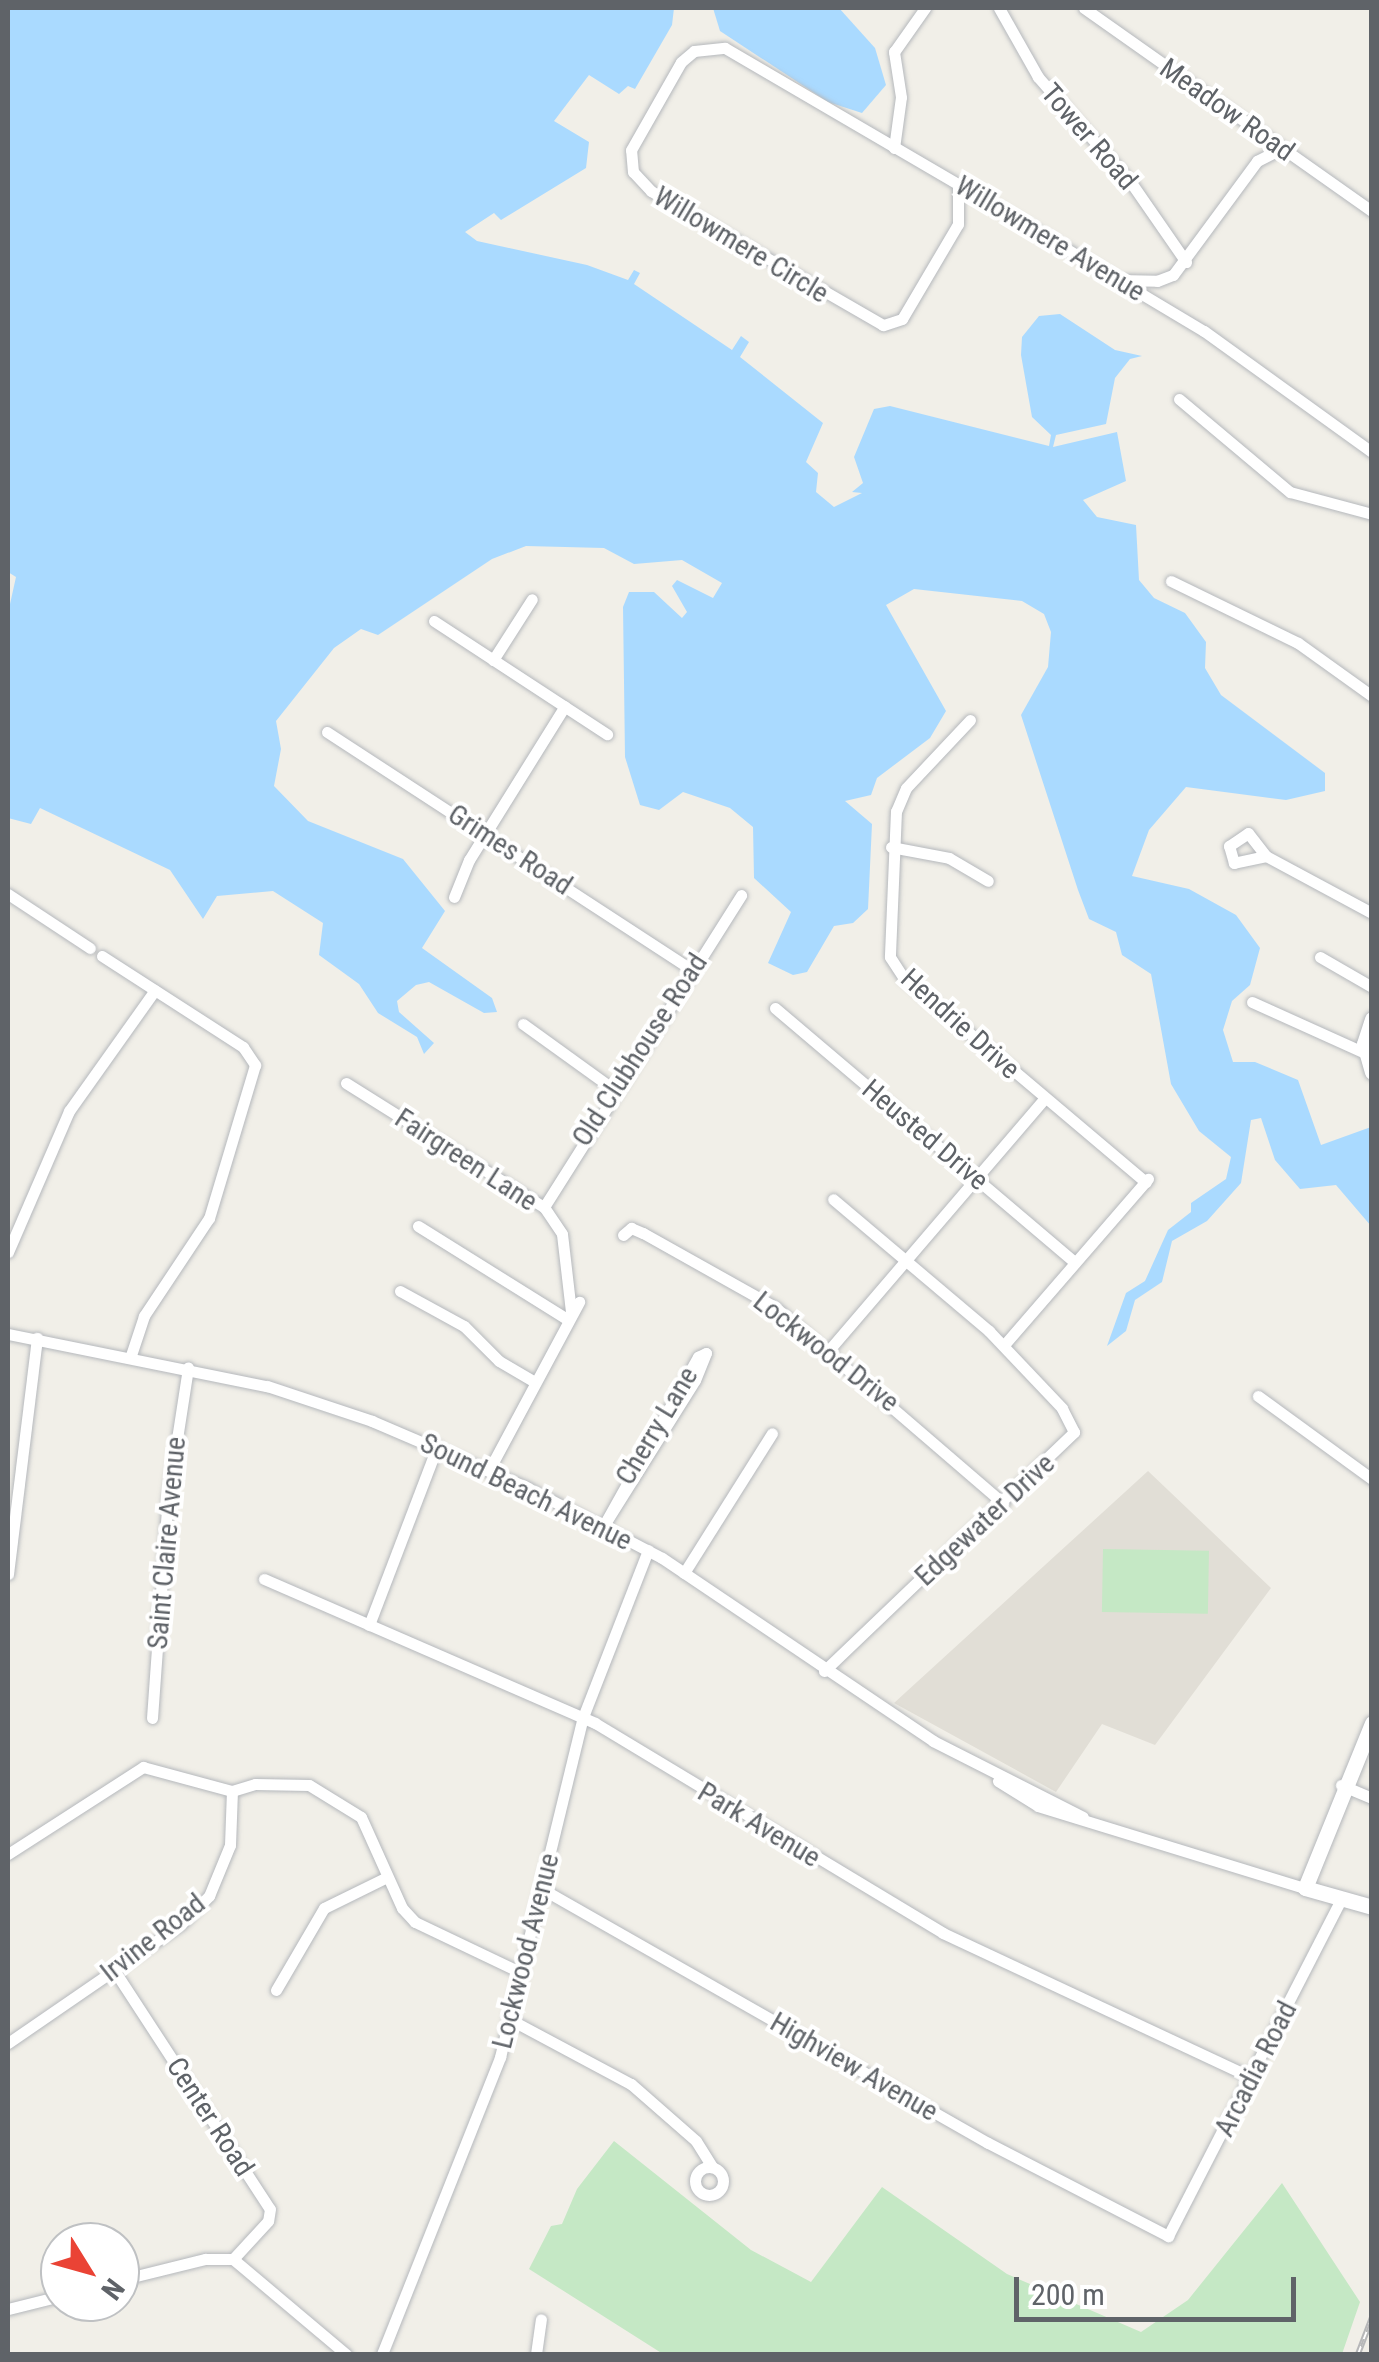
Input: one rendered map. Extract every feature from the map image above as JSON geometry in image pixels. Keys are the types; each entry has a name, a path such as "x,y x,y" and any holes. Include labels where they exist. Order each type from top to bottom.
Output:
{"street":[{"path":"894,148 901,96 894,52 925,8"},
{"name":"Tower Road","path":"999,8 1038,77 1132,184 1186,262"},
{"name":"Meadow Road","path":"1084,8 1372,211"},
{"name":"Willowmere Avenue","path":"716,46 1118,280 1276,378 1372,452"},
{"name":"Willowmere Circle","path":"716,46 681,62 633,142 631,165 642,185 882,325 902,319 958,224 990,204"},
{"path":"871,135 896,114"},
{"path":"1118,280 1163,280 1186,262 1257,161 1262,136"},
{"path":"1257,161 1281,149"},
{"path":"958,184 958,224"},
{"path":"1179,399 1275,483 1372,514"},
{"path":"1171,582 1298,643 1372,696"},
{"path":"492,660 532,598"},
{"path":"434,622 607,734"},
{"path":"454,897 485,834 564,706"},
{"name":"Hendrie Drive","path":"970,720 906,788 891,847 888,946 894,966 1044,1099 1147,1180 1075,1262"},
{"name":"Grimes Road","path":"328,732 691,969"},
{"path":"891,847 948,858 988,881"},
{"path":"1266,856 1372,913"},
{"path":"8,894 90,948"},
{"name":"Old Clubhouse Road","path":"544,1208 613,1089 741,894"},
{"path":"102,956 243,1047 256,1076 209,1218 144,1316 131,1355"},
{"path":"1320,957 1372,988"},
{"path":"8,1252 69,1111 154,990"},
{"path":"1252,1002 1365,1053"},
{"name":"Heusted Drive","path":"775,1008 1075,1262"},
{"path":"1372,1019 1365,1053 1372,1072"},
{"path":"523,1024 613,1089"},
{"name":"Fairgreen Lane","path":"346,1083 544,1208 562,1234 572,1311"},
{"path":"828,1350 1044,1099"},
{"path":"833,1199 1004,1346 1075,1262"},
{"path":"418,1226 572,1311 489,1470"},
{"name":"Lockwood Drive","path":"627,1232 758,1296 828,1350 1003,1504"},
{"path":"400,1291 464,1326 499,1361 534,1382"},
{"name":"Sound Beach Avenue","path":"8,1334 131,1355 267,1386 437,1447 604,1524 684,1573 824,1671 1032,1796 1083,1817 1372,1907"},
{"path":"8,1574 37,1338"},
{"name":"Edgewater Drive","path":"824,1671 1074,1432 1062,1408 1004,1346"},
{"name":"Cherry Lane","path":"706,1353 695,1380 604,1524 698,1358 706,1353"},
{"name":"Saint Claire Avenue","path":"152,1718 170,1479 188,1368"},
{"path":"1258,1396 1372,1480"},
{"path":"684,1573 772,1433"},
{"path":"369,1626 437,1447"},
{"name":"Lockwood Avenue","path":"380,2352 510,2020 584,1717 648,1550"},
{"name":"Park Avenue","path":"264,1580 584,1717 943,1933 1252,2077"},
{"path":"1304,1888 1342,1785 1372,1723"},
{"path":"8,1854 142,1767 232,1791 281,1783 326,1791 361,1816 377,1840 386,1877 402,1908 431,1934 522,1973"},
{"path":"1342,1785 1372,1798"},
{"name":"Irvine Road","path":"8,2043 181,1924 216,1886 230,1845 232,1791"},
{"path":"276,1990 324,1908 386,1877"},
{"name":"Highview Avenue","path":"544,1890 988,2143 1168,2236"},
{"name":"Arcadia Road","path":"1168,2236 1341,1898"},
{"name":"Center Road","path":"114,1970 270,2209 268,2221 233,2259"},
{"path":"510,2020 631,2084 696,2141 712,2167"},
{"path":"140,2275 205,2259 233,2259 346,2354"},
{"path":"8,2310 40,2301"},
{"path":"536,2354 540,2319"}],"shaded area":[{"path":"1148,1471 1271,1588 1155,1745 1102,1724 1056,1792 894,1703"}],"green space":[{"path":"1103,1549 1209,1551 1208,1614 1102,1612"},
{"path":"614,2141 751,2250 811,2282 882,2187 1007,2274 1141,2332 1188,2300 1282,2183 1360,2302 1342,2354 663,2354 529,2269 551,2226 562,2224 577,2189"}],"water":[{"path":"8,8 674,8 672,25 635,89 628,86 619,94 589,75 554,121 589,142 586,168 501,220 494,213 465,232 477,241 587,265 628,280 634,270 640,273 634,284 732,350 741,336 749,342 740,357 823,423 806,462 818,473 816,492 834,507 862,493 852,492 863,483 854,457 874,409 890,406 1049,446 1051,435 1032,417 1021,355 1022,337 1039,316 1060,314 1115,350 1142,356 1130,359 1115,378 1106,424 1056,435 1053,447 1117,432 1126,481 1083,500 1097,517 1136,525 1139,580 1154,598 1185,613 1206,642 1205,668 1221,695 1325,773 1325,791 1286,800 1186,787 1149,830 1132,876 1189,889 1236,915 1260,948 1250,985 1232,1001 1223,1030 1233,1062 1255,1062 1298,1080 1321,1145 1371,1127 1371,1226 1336,1185 1300,1189 1275,1160 1261,1118 1251,1120 1241,1183 1207,1221 1172,1241 1162,1282 1135,1300 1126,1331 1107,1346 1126,1293 1145,1281 1168,1230 1191,1212 1191,1203 1226,1179 1231,1157 1199,1131 1171,1084 1151,974 1122,955 1116,932 1089,919 1078,890 1021,715 1048,667 1051,632 1044,614 1022,601 914,589 886,605 946,711 930,738 877,778 871,795 845,801 872,824 868,909 853,923 834,926 807,972 793,975 768,963 791,912 754,878 753,827 730,808 683,792 659,810 640,805 625,757 623,607 629,592 654,592 682,618 687,612 672,586 677,580 713,598 722,583 682,560 634,564 604,548 526,546 492,559 378,635 361,629 334,648 276,721 281,749 274,786 308,821 403,859 445,911 422,948 492,998 497,1012 484,1013 429,982 416,985 397,1001 399,1012 434,1043 424,1054 417,1037 378,1013 359,984 319,955 323,923 273,891 217,896 203,919 170,870 40,808 31,824 8,818 8,613 16,577 8,572"},
{"path":"713,8 839,8 875,48 886,85 862,113 828,102 720,31"}],"railway":[{"path":"1358,2354 1372,2317"}]}
